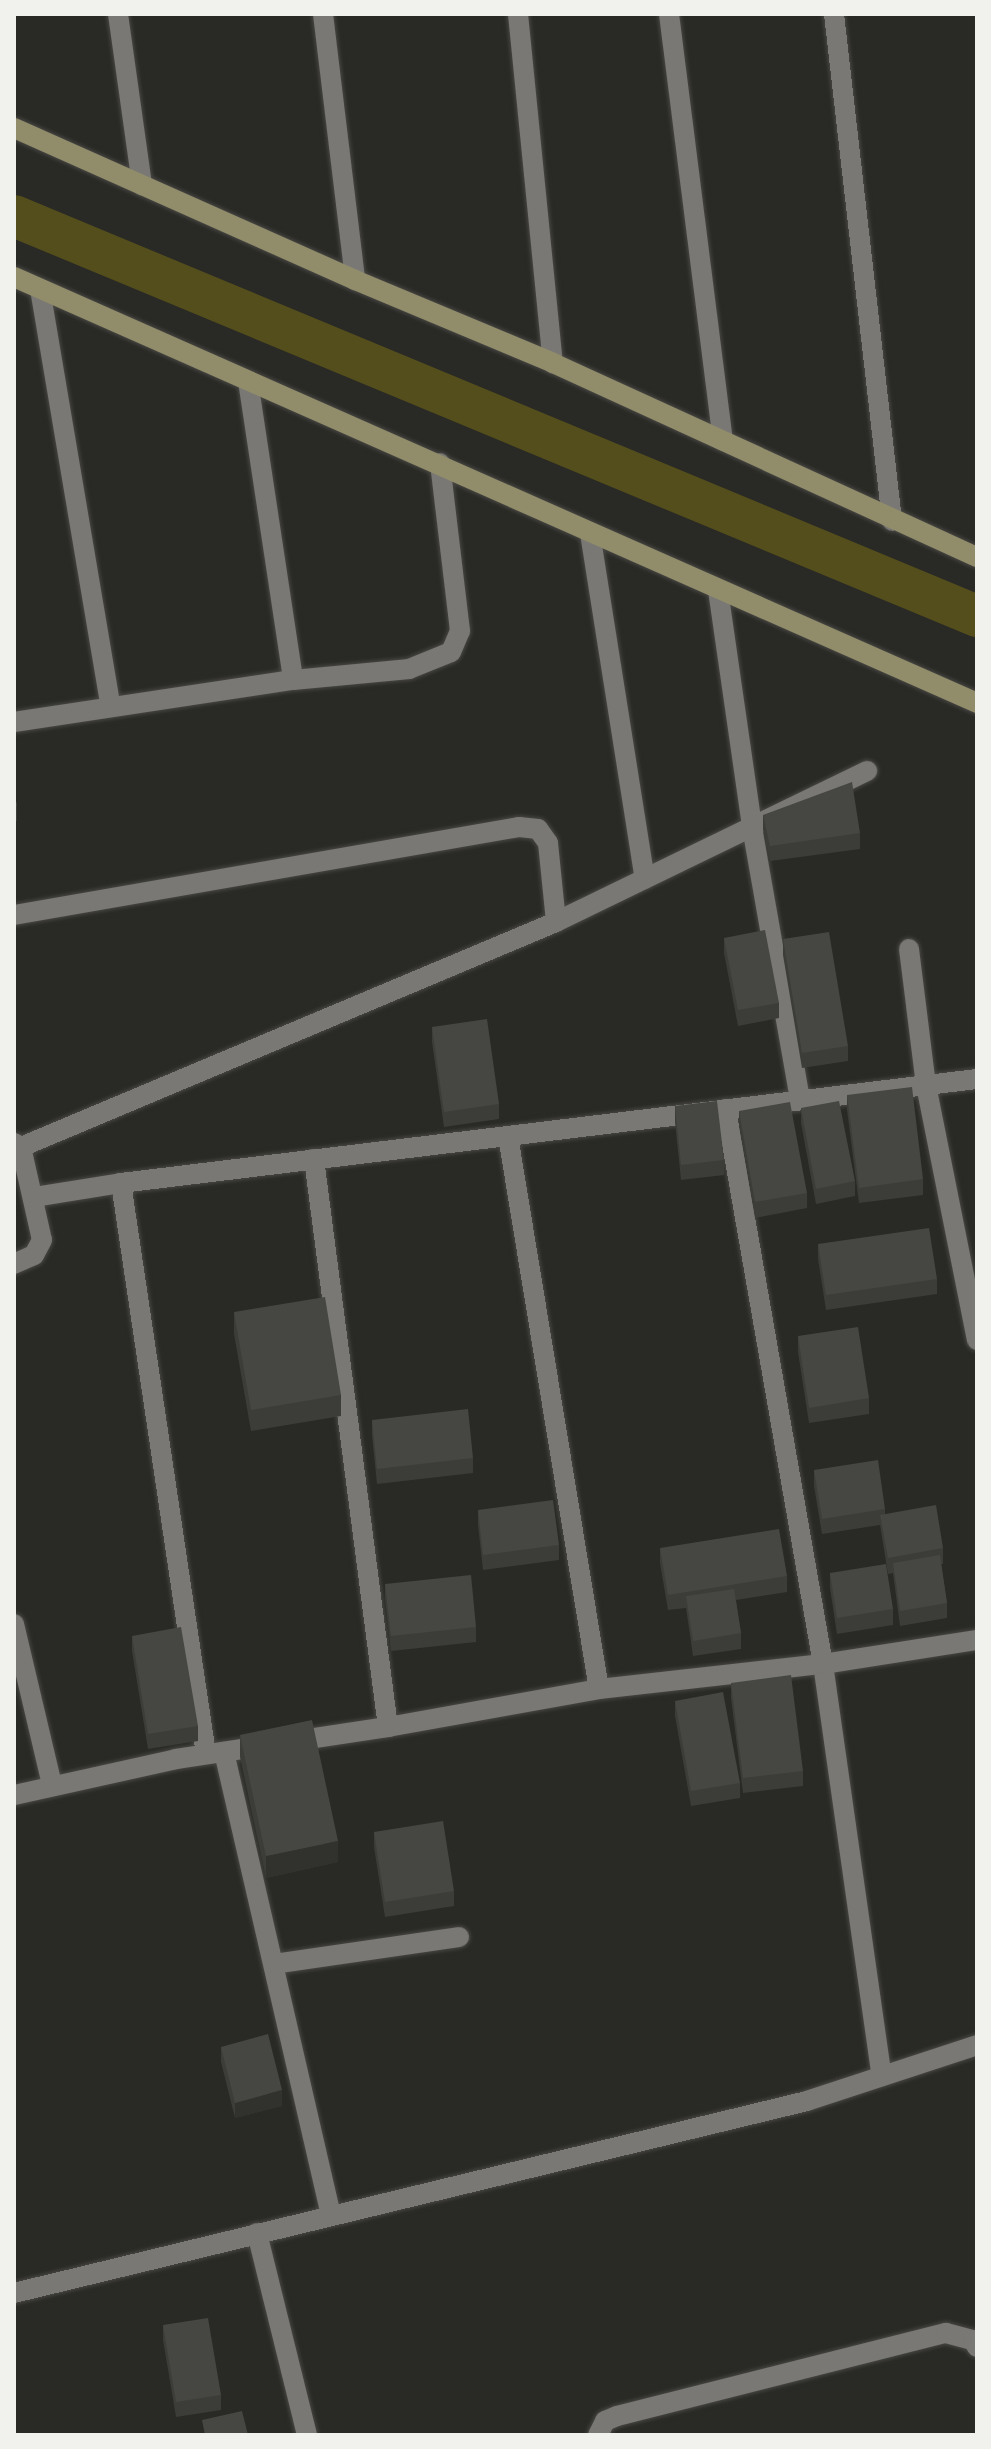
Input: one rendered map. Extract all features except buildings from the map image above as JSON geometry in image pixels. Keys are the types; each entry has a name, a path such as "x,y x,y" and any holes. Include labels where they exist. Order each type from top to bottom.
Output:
{"street":[{"path":"118,14 142,185"},
{"path":"323,14 355,280"},
{"path":"518,14 553,363"},
{"path":"669,14 723,441"},
{"path":"834,14 892,521"},
{"path":"14,128 355,280 553,363 892,521 977,557"},
{"path":"14,277 977,703"},
{"path":"40,289 111,707"},
{"path":"248,381 293,680"},
{"path":"14,722 293,680 409,669 451,652 460,631 440,463"},
{"path":"590,533 645,879"},
{"path":"718,590 752,827 800,1100"},
{"path":"14,1264 39,1249 42,1240 34,1197 18,1145 556,922 867,771"},
{"path":"14,915 519,827 538,829 548,843 556,922"},
{"path":"909,949 926,1085 977,1340"},
{"path":"34,1197 121,1183 977,1079"},
{"path":"726,1109 823,1664 882,2076"},
{"path":"508,1136 599,1689"},
{"path":"314,1159 388,1727"},
{"path":"121,1183 215,1753 274,1964 331,2214"},
{"path":"14,1624 52,1785"},
{"path":"14,1795 215,1753 388,1727 599,1689 823,1664 977,1640"},
{"path":"274,1964 459,1937"},
{"path":"14,2293 807,2101 977,2045"},
{"path":"257,2233 307,2435"},
{"path":"598,2435 605,2421 617,2416 946,2333 973,2340 977,2347"}],"waterway":[{"path":"14,216 977,616"}]}
